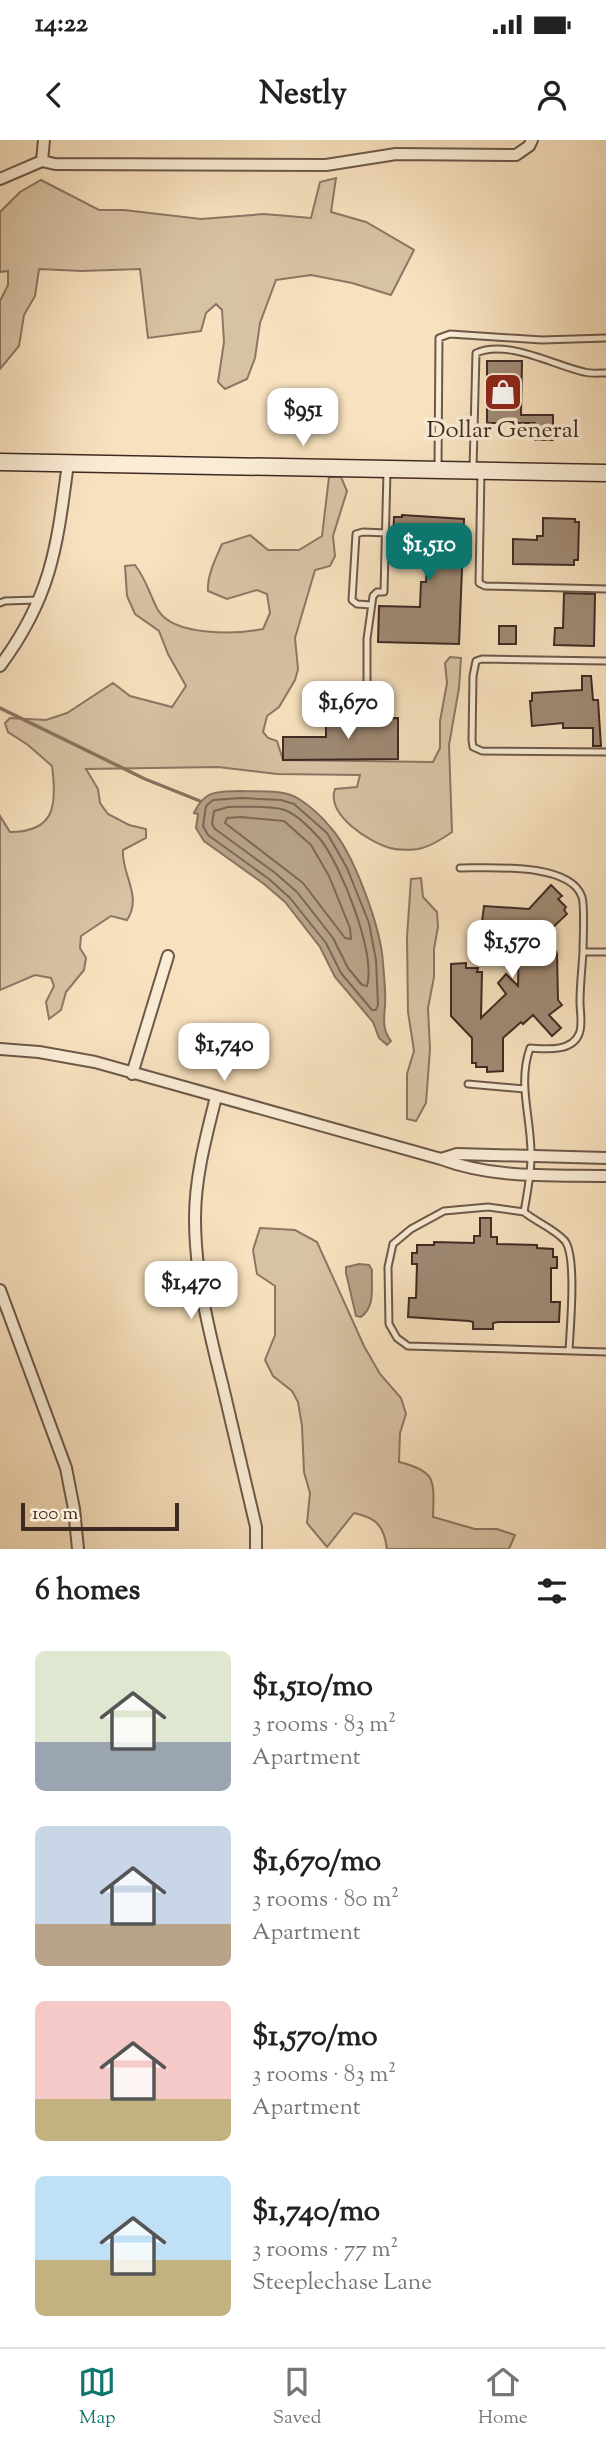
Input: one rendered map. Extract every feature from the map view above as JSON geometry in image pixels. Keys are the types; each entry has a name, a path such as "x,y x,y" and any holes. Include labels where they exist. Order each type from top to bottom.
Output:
{"street":[{"path":"42,161 44,140"},
{"path":"0,179 42,161 55,164 326,165 396,154 516,155 529,146 532,140"},
{"path":"0,462 606,473"},
{"path":"0,666 20,639 40,600 55,554 68,463"},
{"path":"132,1074 168,956"},
{"path":"0,1049 66,1056 441,1159 467,1169 500,1174 606,1176"},
{"path":"216,1097 202,1151 197,1184 197,1257 205,1315 256,1527 256,1549"},
{"path":"441,1159 457,1154 606,1158"},
{"path":"0,1290 66,1468 78,1549"}],"lane":[{"path":"438,469 439,338 450,334 542,340 606,338"},
{"path":"606,373 587,373 526,353 485,349 476,353 479,583 485,586 606,589"},
{"path":"367,687 367,639 373,596 377,592 384,592 387,468"},
{"path":"372,605 356,604 352,600 356,534 386,533"},
{"path":"0,603 40,600"},
{"path":"606,661 476,661 473,676 472,740 473,747 482,751 606,752"},
{"path":"460,868 514,868 550,872 569,880 582,897 581,1033 574,1042 562,1048 530,1048 524,1064 524,1089 532,1155 524,1212"},
{"path":"583,952 606,952"},
{"path":"468,1084 524,1089"},
{"path":"569,1351 571,1267 567,1244 524,1212 488,1207 443,1211 411,1229 393,1244 388,1267 389,1324 397,1338 408,1346 569,1351 606,1352"}],"shaded area":[{"path":"336,178 331,212 366,222 414,250 391,295 352,283 311,275 276,280 260,323 255,358 247,379 225,389 218,382 224,342 222,310 216,304 206,313 201,331 148,338 140,269 39,269 35,296 24,315 19,346 0,369 0,301 8,285 8,271 0,272 0,212 20,192 41,180 99,210 124,210 201,219 264,214 311,218 320,182"},
{"path":"329,477 341,477 347,491 333,536 335,556 330,566 315,570 295,638 298,669 295,680 279,707 267,716 263,732 268,738 277,741 283,760 433,762 440,748 440,721 447,683 445,663 450,657 461,658 459,688 449,745 452,832 427,846 407,850 381,845 361,834 343,818 334,799 335,789 357,787 360,775 277,774 218,767 86,769 98,789 100,803 108,814 129,825 146,829 146,838 123,850 133,902 127,920 111,916 81,936 80,948 86,958 84,970 66,992 61,1010 49,1019 46,1002 54,986 51,978 35,975 0,990 0,816 10,832 37,827 50,813 54,792 52,766 8,732 5,723 10,718 46,720 67,713 113,683 130,696 172,707 186,686 159,631 135,614 127,596 125,566 135,565 158,610 166,619 178,625 223,632 263,629 270,613 267,594 257,590 227,599 208,591 210,573 217,555 222,544 250,535 268,550 299,550 322,536"},
{"path":"421,878 423,897 437,912 438,927 434,949 434,977 428,1008 430,1049 426,1103 416,1121 407,1119 407,1074 414,1051 408,1012 407,937 411,879"},
{"path":"260,1228 295,1230 317,1242 364,1346 380,1374 401,1398 406,1414 400,1433 399,1462 420,1469 431,1479 433,1517 475,1529 497,1529 515,1535 509,1549 387,1549 384,1534 378,1524 354,1513 327,1547 307,1523 310,1493 304,1472 298,1402 292,1391 273,1376 265,1360 275,1335 275,1286 257,1274 253,1250"}],"water":[{"path":"279,792 293,796 328,824 349,855 372,912 381,948 385,984 384,1024 391,1041 387,1045 379,1038 373,1022 335,977 320,947 285,902 204,841 196,828 198,814 194,813 203,800 213,793"},
{"path":"369,1265 372,1270 371,1302 361,1317 356,1316 346,1273 346,1267"}],"building":[{"path":"487,361 522,361 521,415 553,415 553,440 535,440 535,423 487,423"},
{"path":"402,515 464,519 459,644 378,642 379,606 420,607 421,582 426,582 427,563 421,563 421,549 406,548 406,544 393,544 394,517"},
{"path":"543,518 575,519 575,522 579,522 578,560 574,560 574,565 513,564 513,539 537,540 537,536 543,536"},
{"path":"564,593 595,594 594,646 554,645 555,628 563,628"},
{"path":"499,626 516,626 516,644 499,644"},
{"path":"582,676 591,676 593,700 598,700 601,746 593,746 593,728 563,728 563,723 532,726 532,693 582,690"},
{"path":"398,718 398,759 283,760 283,737 326,737 326,719"},
{"path":"551,885 562,896 558,899 566,907 564,910 567,914 549,931 549,950 556,951 557,954 558,1000 562,1005 549,1015 561,1028 552,1036 533,1015 523,1024 521,1022 503,1038 503,1071 487,1072 487,1067 476,1067 476,1063 472,1063 472,1038 451,1016 451,964 466,963 466,968 478,968 477,972 482,972 481,1018 506,994 498,983 506,974 518,986 519,939 489,939 486,922 482,922 484,906 529,909"},
{"path":"480,1218 491,1218 491,1237 497,1237 497,1244 537,1245 537,1248 553,1249 553,1257 557,1257 557,1268 551,1268 551,1302 560,1302 559,1322 498,1322 493,1323 493,1329 473,1329 473,1322 469,1321 408,1317 409,1298 416,1298 417,1264 412,1264 412,1253 417,1253 417,1245 434,1245 434,1242 474,1243 474,1236 480,1236"}],"waterway":[{"path":"0,708 145,779 200,801"}],"place":[{"name":"Dollar General","path":"503,392"}]}
